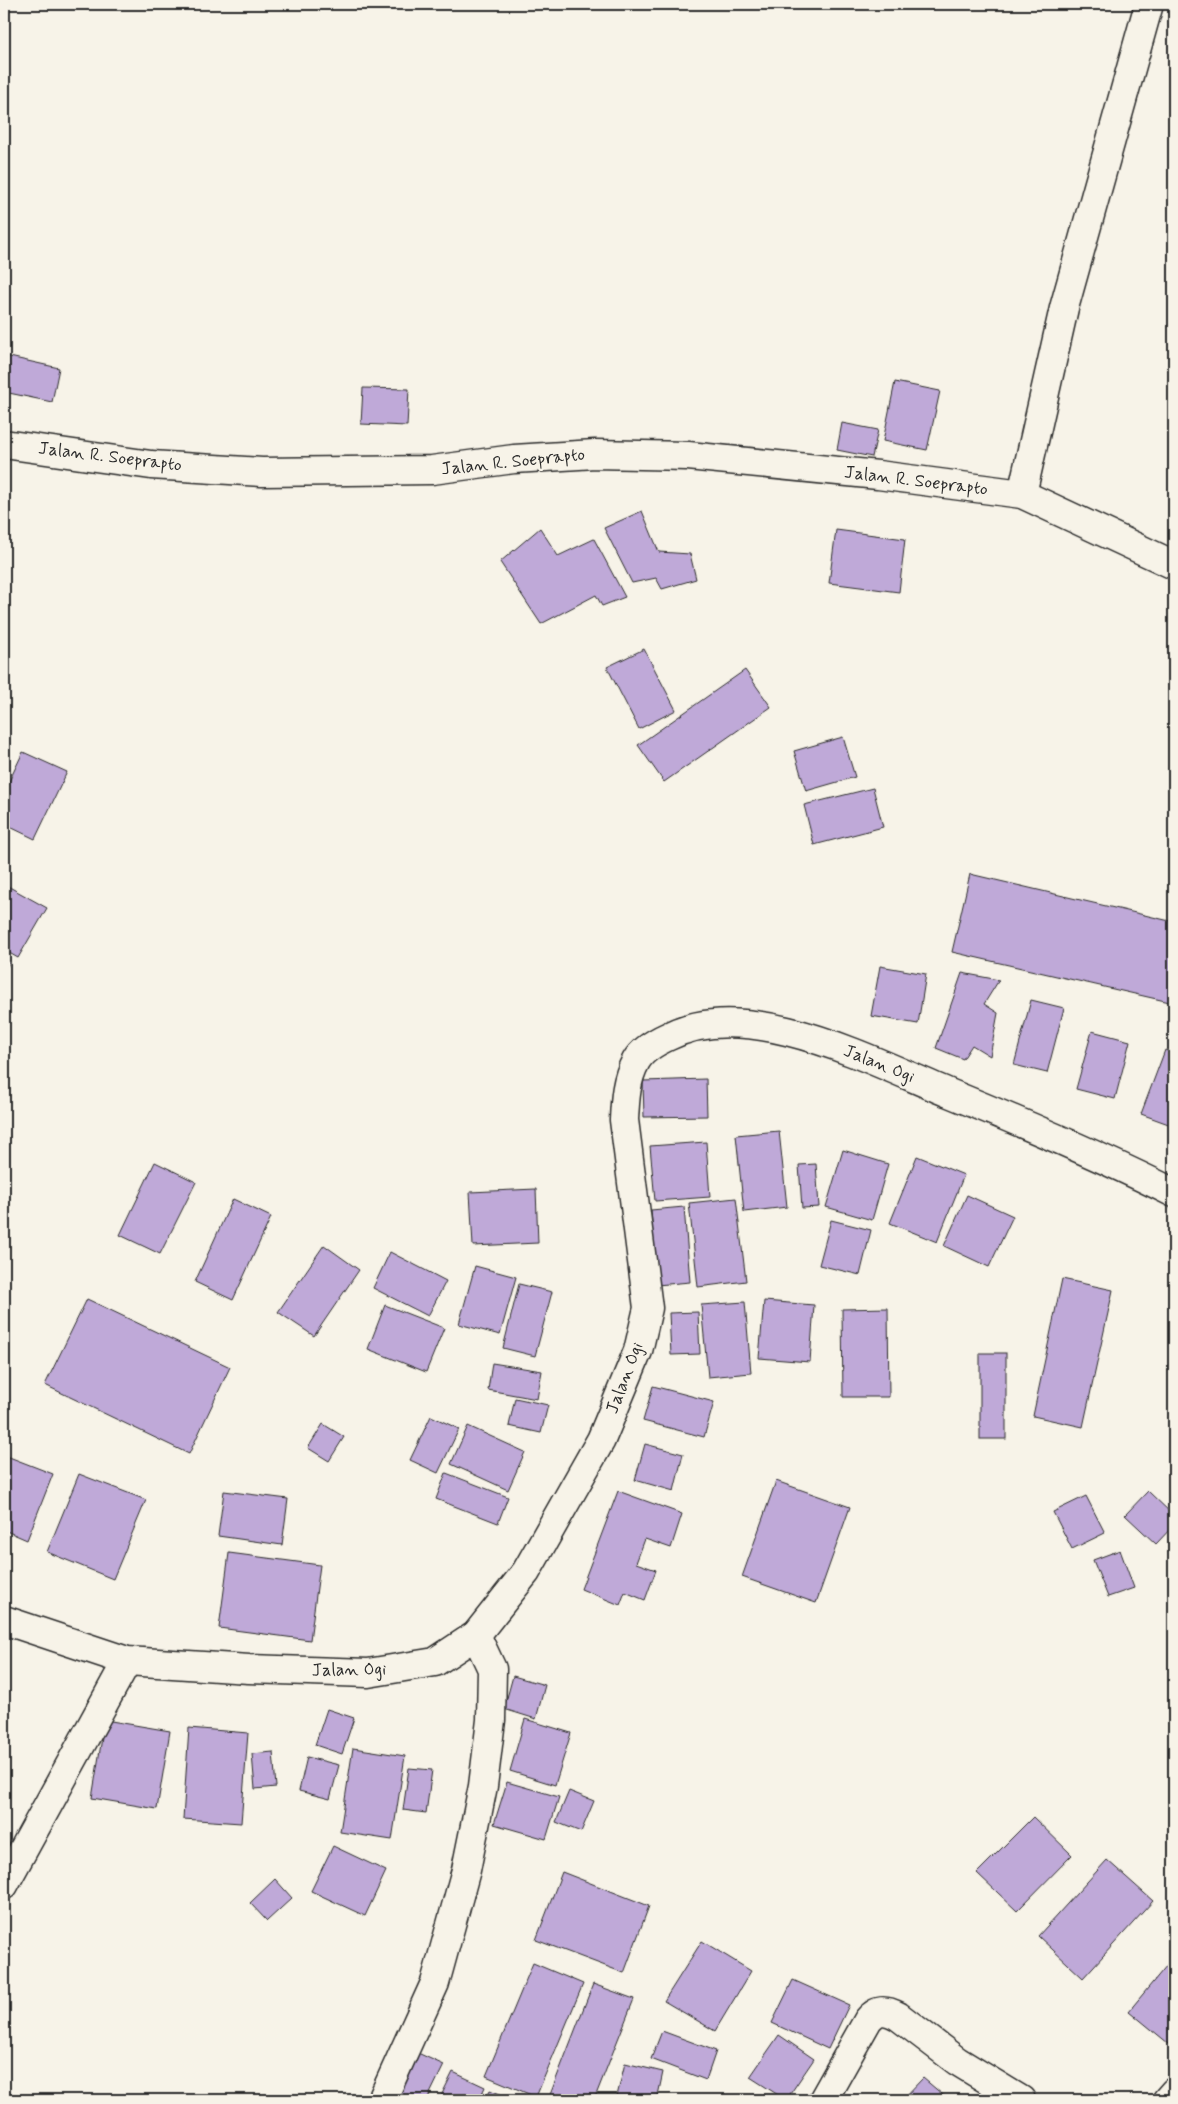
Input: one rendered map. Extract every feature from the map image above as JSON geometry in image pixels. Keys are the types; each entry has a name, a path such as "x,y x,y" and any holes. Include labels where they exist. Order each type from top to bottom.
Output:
{"street":[{"path":"1022,494 1064,308 1149,4"},
{"name":"Jalan R. Soeprapto","path":"4,444 151,465 262,472 432,470 514,459 595,454 688,456 878,475 1022,494 1174,565"},
{"name":"Jalan Ogi","path":"4,1620 127,1661 249,1670 368,1673 435,1662 476,1635 526,1572 601,1440 638,1351 648,1308 624,1120 625,1091 636,1060 657,1041 683,1028 720,1023 774,1027 814,1038 973,1103 1174,1193"},
{"path":"382,2100 435,1983 466,1870 481,1795 491,1720 492,1669 476,1635"},
{"path":"4,1885 127,1661"},
{"path":"823,2100 868,2020 874,2013 881,2010 889,2011 898,2016 958,2061 1020,2100"},
{"path":"1167,2100 1174,2092"}],"building":[{"path":"4,295 9,295 4,322"},
{"path":"5,356 59,368 52,402 4,392"},
{"path":"895,382 940,391 927,450 883,441"},
{"path":"363,388 409,389 407,426 361,424"},
{"path":"842,423 878,430 872,457 837,450"},
{"path":"642,511 659,552 690,554 696,579 662,589 656,578 632,583 604,528"},
{"path":"540,528 558,556 594,539 625,597 602,606 596,595 541,624 500,562"},
{"path":"836,530 905,539 899,592 829,583"},
{"path":"644,649 676,710 639,729 607,667"},
{"path":"745,670 771,707 664,782 638,745"},
{"path":"843,737 855,777 806,791 794,751"},
{"path":"23,752 67,772 35,839 4,824 4,792"},
{"path":"873,788 883,827 814,845 804,805"},
{"path":"970,874 1174,922 1174,1003 952,952"},
{"path":"4,884 47,908 18,958 4,950"},
{"path":"4,959 9,962 4,972"},
{"path":"880,966 926,974 918,1024 871,1016"},
{"path":"962,973 999,980 984,1004 998,1013 990,1056 972,1045 963,1059 936,1048"},
{"path":"1031,1000 1064,1008 1047,1073 1014,1065"},
{"path":"1092,1031 1130,1041 1115,1099 1076,1089"},
{"path":"1165,1050 1174,1053 1174,1126 1141,1114"},
{"path":"706,1079 707,1116 644,1117 643,1081"},
{"path":"779,1131 787,1207 744,1212 736,1135"},
{"path":"706,1142 710,1197 655,1201 650,1146"},
{"path":"843,1150 888,1164 872,1220 826,1207"},
{"path":"917,1156 964,1175 937,1242 890,1223"},
{"path":"155,1162 196,1182 160,1254 120,1235"},
{"path":"816,1164 819,1207 802,1208 799,1165"},
{"path":"536,1189 538,1243 473,1246 470,1192"},
{"path":"967,1195 1013,1216 989,1267 944,1246"},
{"path":"736,1198 746,1281 698,1287 689,1203"},
{"path":"233,1199 271,1217 233,1300 195,1282"},
{"path":"684,1207 690,1282 657,1285 651,1210"},
{"path":"831,1220 871,1230 860,1275 819,1265"},
{"path":"324,1245 359,1270 314,1336 278,1312"},
{"path":"390,1252 446,1281 428,1316 373,1288"},
{"path":"475,1266 516,1277 500,1335 459,1324"},
{"path":"1062,1279 1113,1290 1083,1427 1033,1416"},
{"path":"519,1284 552,1292 535,1356 503,1348"},
{"path":"87,1299 230,1367 189,1454 45,1385"},
{"path":"764,1301 814,1305 810,1362 759,1358"},
{"path":"745,1302 751,1373 708,1377 701,1305"},
{"path":"385,1305 444,1328 426,1372 368,1349"},
{"path":"888,1308 889,1397 843,1397 842,1309"},
{"path":"698,1312 700,1354 671,1355 669,1313"},
{"path":"980,1353 1006,1353 1006,1439 980,1439"},
{"path":"492,1363 542,1371 537,1399 488,1390"},
{"path":"653,1386 714,1402 704,1437 643,1421"},
{"path":"515,1398 548,1405 541,1433 509,1426"},
{"path":"431,1416 459,1429 438,1473 410,1460"},
{"path":"323,1424 344,1437 329,1461 308,1448"},
{"path":"468,1426 525,1452 508,1490 451,1464"},
{"path":"645,1444 683,1454 674,1491 635,1480"},
{"path":"4,1455 53,1474 27,1540 4,1530"},
{"path":"446,1473 508,1497 498,1523 436,1499"},
{"path":"79,1474 146,1500 113,1579 47,1552"},
{"path":"776,1481 850,1507 816,1603 742,1577"},
{"path":"224,1491 288,1499 282,1545 218,1536"},
{"path":"618,1491 682,1514 671,1548 645,1539 636,1563 656,1570 645,1600 625,1592 620,1605 581,1589"},
{"path":"1148,1491 1174,1516 1174,1525 1156,1544 1125,1515"},
{"path":"1086,1496 1105,1533 1072,1549 1053,1512"},
{"path":"1120,1550 1134,1588 1108,1597 1093,1560"},
{"path":"229,1553 320,1565 310,1640 219,1628"},
{"path":"513,1676 545,1685 536,1719 504,1709"},
{"path":"327,1709 354,1718 342,1754 315,1745"},
{"path":"525,1719 571,1733 555,1785 510,1771"},
{"path":"105,1720 170,1731 157,1809 92,1798"},
{"path":"189,1728 248,1733 241,1823 183,1819"},
{"path":"353,1748 405,1756 392,1840 340,1832"},
{"path":"273,1752 276,1787 255,1789 252,1754"},
{"path":"307,1757 339,1765 330,1799 299,1791"},
{"path":"409,1768 432,1770 426,1813 403,1810"},
{"path":"507,1782 559,1797 546,1839 494,1824"},
{"path":"569,1791 594,1801 581,1832 556,1822"},
{"path":"1033,1817 1072,1855 1017,1911 977,1873"},
{"path":"333,1846 386,1871 365,1916 311,1891"},
{"path":"1107,1860 1153,1901 1083,1978 1038,1936"},
{"path":"562,1872 649,1906 624,1973 536,1940"},
{"path":"275,1879 292,1898 267,1921 250,1903"},
{"path":"702,1941 751,1971 715,2031 664,2001"},
{"path":"1172,1959 1174,1961 1174,2048 1129,2011"},
{"path":"533,1963 583,1984 536,2097 486,2076"},
{"path":"793,1980 849,2005 828,2049 772,2023"},
{"path":"593,1984 634,1999 594,2100 548,2100"},
{"path":"662,2031 716,2051 706,2080 651,2059"},
{"path":"779,2035 814,2059 786,2100 750,2077"},
{"path":"407,2048 444,2065 427,2100 383,2100"},
{"path":"625,2063 663,2072 657,2100 616,2100"},
{"path":"453,2072 485,2087 479,2100 439,2100"},
{"path":"923,2078 949,2100 902,2100"},
{"path":"490,2090 515,2100 485,2100"}]}
